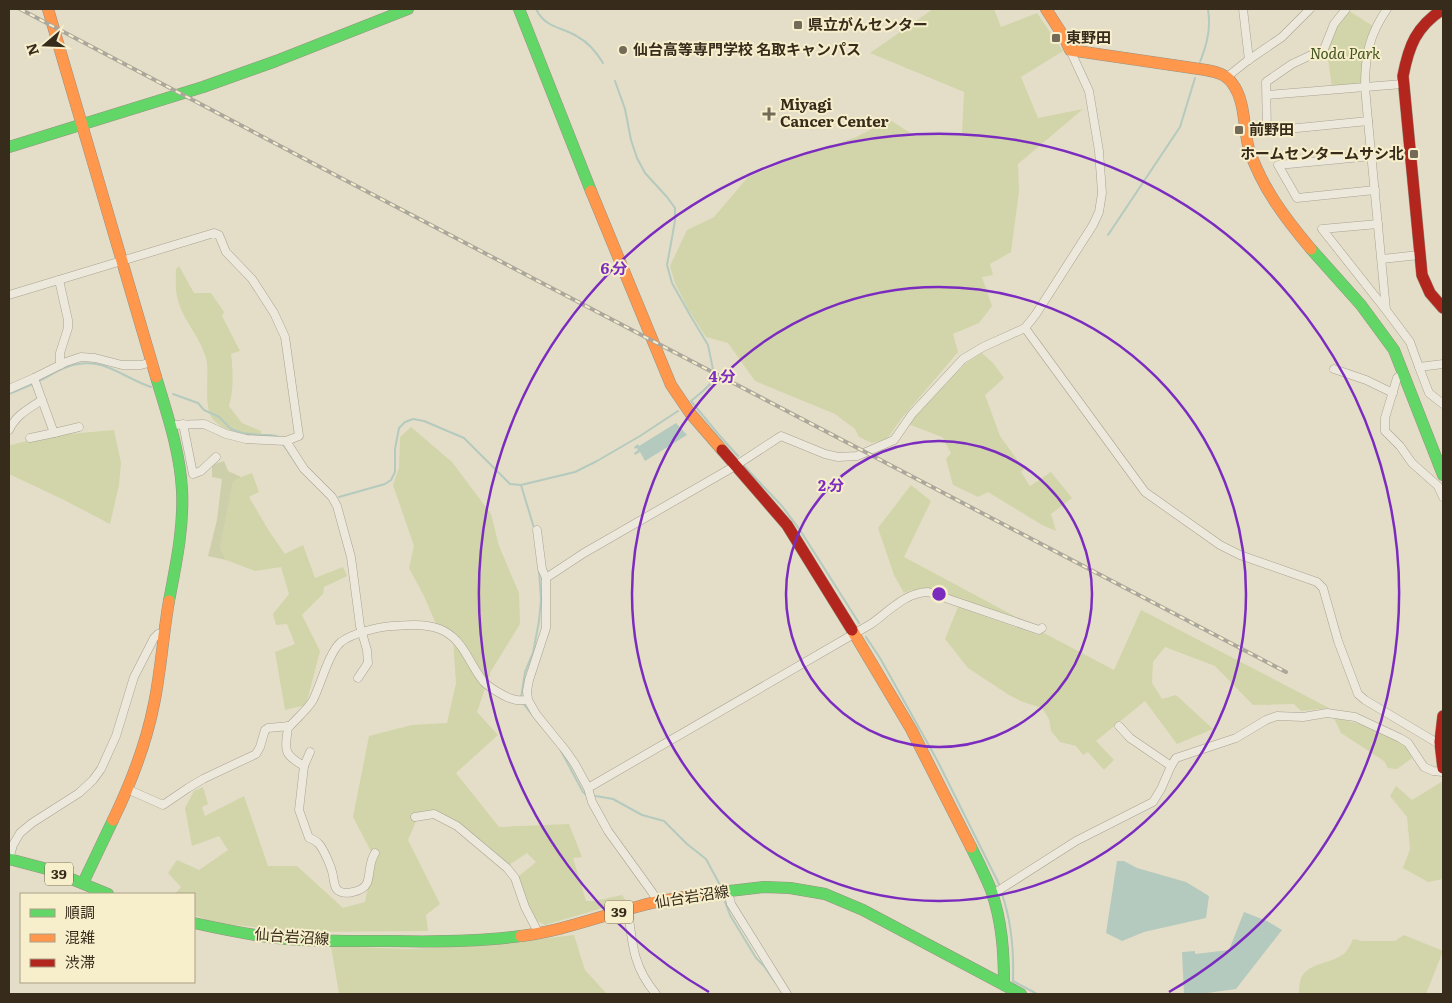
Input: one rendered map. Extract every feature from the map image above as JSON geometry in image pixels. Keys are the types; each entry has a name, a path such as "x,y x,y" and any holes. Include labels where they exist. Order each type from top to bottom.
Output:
{"street":[{"path":"48,9 170,425 180,477 182,515 153,704 146,736 111,827 83,883"},
{"path":"9,148 203,88 408,9"},
{"path":"519,9 619,261 671,385 690,413 792,532 896,702 924,752 993,894 1002,932 1001,990"},
{"path":"546,578 735,466 781,436 838,457 858,456 894,440 912,414 963,359 983,347 1025,328 1092,225 1099,212 1102,192 1101,172 1089,91 1064,37 1046,9"},
{"path":"1243,9 1249,60"},
{"path":"1227,77 1282,38 1310,9"},
{"path":"1346,9 1334,24 1324,49 1292,64 1266,82 1267,131 1368,121"},
{"path":"1386,9 1374,29 1365,68 1365,87 1386,310"},
{"path":"1443,9 1424,24 1414,36 1406,54 1403,76 1422,275 1425,286 1443,308"},
{"path":"1070,50 1202,70 1227,77 1237,90 1241,100 1246,137 1254,162 1274,204 1376,324 1394,350 1440,459 1443,476"},
{"path":"1267,95 1403,84"},
{"path":"1372,156 1278,165 1297,198 1375,190"},
{"path":"1378,224 1322,229 1410,342 1429,393 1443,404"},
{"path":"9,295 214,233 219,235 226,252 252,280 274,313 286,337 299,436 286,441 246,439 226,434 204,424 170,425"},
{"path":"1382,259 1419,255"},
{"path":"59,280 68,320 68,328 60,353 60,365"},
{"path":"1025,328 1145,492 1220,545 1317,582 1323,588 1338,641 1358,694 1439,744"},
{"path":"9,389 60,365 81,358 95,358 122,365 141,365 152,362"},
{"path":"1420,367 1443,364"},
{"path":"1334,370 1366,380 1393,393"},
{"path":"1403,373 1397,378 1385,418 1385,431 1400,446 1412,463 1438,486 1443,497"},
{"path":"34,378 54,433"},
{"path":"9,430 16,418 42,400"},
{"path":"183,424 193,474"},
{"path":"30,438 79,427"},
{"path":"286,441 304,468 332,497 337,506 351,558 361,632 367,650 368,663 358,678"},
{"path":"180,477 201,471 216,457"},
{"path":"523,700 546,628 546,578 542,569 537,530"},
{"path":"588,788 855,634 909,596 928,592 1039,630 1042,628"},
{"path":"127,789 163,805 196,784 256,754 266,728 290,726 312,701 333,653 341,642 361,632 388,627 431,626 454,638 465,651 483,680 491,688 512,699 523,700 536,714 575,764 588,788 592,802 608,831 658,902"},
{"path":"9,859 13,845 20,832 79,793 93,780 101,769 116,736 129,690 140,664 154,638 158,634 164,634"},
{"path":"993,894 1076,842 1153,802 1176,758 1236,738 1266,720 1277,716 1303,717 1327,713 1355,717 1408,743 1424,767 1433,771 1443,770 1439,744 1443,716"},
{"path":"288,726 286,750 291,758 304,766"},
{"path":"1119,726 1130,738 1171,766"},
{"path":"310,752 304,766 299,810 309,838 315,840 323,850 336,888 339,891 349,892 356,892 362,889 367,884 371,859 375,853"},
{"path":"415,817 434,814 457,826 507,868 515,878 525,907 539,934"},
{"name":"39","path":"9,859 33,864 106,893"},
{"name":"仙台岩沼線","path":"195,923 255,935 301,940 444,942 501,939 539,934 658,902 764,887 790,888 825,894 863,910 1001,990 1021,994"},
{"path":"728,891 731,904 787,994"},
{"path":"628,910 634,956 642,973 656,994"}],"green space":[{"path":"933,9 994,9 1001,27 1037,13 1063,51 1021,77 1038,118 1083,109 1018,164 1019,191 1011,252 990,264 993,275 982,277 992,306 979,323 953,334 958,352 901,419 887,439 872,443 859,437 855,429 835,414 755,381 728,343 706,337 688,309 675,283 670,266 687,230 714,217 748,177 856,137 890,120 915,136 962,133 964,92 870,53"},
{"name":"Noda Park","path":"1349,11 1373,26 1364,52 1362,81 1358,85 1332,87 1327,52 1335,30"},
{"path":"179,266 194,293 211,293 224,312 222,316 240,351 231,354 233,380 229,406 242,423 261,431 261,437 242,434 221,426 216,423 209,412 206,358 200,342 182,312 177,296 176,269"},
{"path":"982,353 993,363 1004,378 985,395 1000,436 1024,469 1021,472 1030,486 1051,472 1072,498 1051,514 1056,531 1042,525 988,492 978,497 953,485 946,459 951,453 942,437 908,424 965,364"},
{"path":"411,427 452,462 491,514 499,546 519,593 520,624 491,671 477,712 498,735 456,773 499,827 569,824 582,857 573,858 586,901 622,895 626,901 545,925 532,918 522,896 519,876 536,862 527,853 509,865 457,824 420,812 408,840 440,904 426,915 428,931 301,932 216,923 195,915 195,893 176,893 181,887 168,873 177,860 199,870 228,850 219,836 192,846 185,808 194,791 203,787 208,804 202,807 205,816 244,796 268,866 297,866 343,908 365,902 374,857 353,817 369,736 412,725 447,723 456,683 453,640 439,631 424,596 409,568 414,546 393,485 399,468 400,437"},
{"path":"114,430 121,463 119,485 110,524 9,474 9,446 11,445 47,436"},
{"path":"224,461 228,471 241,477 233,481 220,548 226,560 208,556 217,520 222,479 212,477 212,465"},
{"path":"252,473 259,492 249,497 285,554 303,545 315,578 343,567 347,576 324,587 323,594 302,615 320,651 306,705 285,710 275,652 295,644 287,624 276,625 273,614 289,594 281,567 255,571 226,560 220,548 233,480"},
{"path":"911,485 931,501 904,557 1031,625 933,590 912,590 904,593 894,575 878,528"},
{"path":"958,607 1038,635 1042,632 1114,670 1141,610 1329,708 1301,711 1294,704 1253,705 1215,666 1165,647 1153,662 1152,683 1162,699 1176,695 1213,729 1177,744 1145,701 1096,741 1114,760 1104,770 1088,752 1083,755 1076,746 1060,742 1051,731 1049,719 1042,708 1009,695 968,668 945,639"},
{"path":"1334,718 1361,724 1398,740 1404,745 1412,758 1397,769 1388,768 1384,761 1341,733"},
{"path":"1443,781 1443,879 1428,882 1403,868 1410,849 1407,817 1390,796 1396,786 1412,800"},
{"path":"574,935 585,970 607,994 339,994 331,946 409,949 491,945"},
{"path":"1404,935 1443,951 1426,994 1299,994 1300,982 1307,971 1345,953 1353,939 1362,941 1395,941"}],"shaded area":[{"path":"676,423 687,435 645,461 640,452 635,455 634,453 638,450 634,447 638,444 639,446"},
{"path":"1117,861 1124,861 1137,868 1186,882 1209,896 1206,918 1144,932 1122,941 1106,933"},
{"path":"1244,912 1267,921 1282,930 1236,989 1200,994 1184,994 1182,952 1195,951 1195,954 1229,950"}],"waterway":[{"path":"536,9 549,24 572,33 586,42 603,63"},
{"path":"1200,62 1208,36 1208,9"},
{"path":"1108,235 1180,127 1195,78"},
{"path":"615,81 625,109 631,140 637,158 645,173 675,208 675,221 667,265 672,283 708,345 715,379 691,401 738,456"},
{"path":"39,381 67,367 90,363 110,368 151,387"},
{"path":"9,394 33,384"},
{"path":"173,394 198,403 204,410 219,417 231,429 242,433 270,435 280,438"},
{"path":"339,497 385,484 391,480 395,472 395,449 399,428 405,422 413,419 424,421 464,438 510,484 521,485 575,472 640,436 678,411"},
{"path":"283,444 301,471"},
{"path":"744,466 782,506 800,530 859,623"},
{"path":"521,485 534,528"},
{"path":"521,698 525,672 533,653 539,621 541,600 539,570"},
{"path":"866,637 880,658 937,760 999,884"},
{"path":"522,702 541,726"},
{"path":"560,749 585,794"},
{"path":"596,796 613,799 642,815 664,821 687,844 706,859 720,885"},
{"path":"1002,894 1012,937 1013,981 1037,994"},
{"path":"725,902 730,915 756,958 775,982"}],"railway":[{"path":"20,9 1286,672"}],"traffic: fast":[{"path":"9,147 203,87 276,61 408,9"},
{"path":"519,9 591,191"},
{"path":"1311,249 1361,305 1394,350 1443,475"},
{"path":"156,377 176,447 182,490 181,532 169,601"},
{"path":"83,883 113,820"},
{"path":"971,847 991,890 998,913 1003,949 1004,985"},
{"path":"9,859 47,869 106,893"},
{"path":"704,894 764,887 790,888 825,894 863,910 1021,994"},
{"path":"195,923 256,935 304,940 455,941 521,936"}],"traffic: slow":[{"path":"48,9 156,377"},
{"path":"1046,9 1070,50 1206,70 1227,77 1237,90 1240,98 1249,149 1267,190 1283,214 1311,249"},
{"path":"591,191 671,385 690,413 722,450"},
{"path":"113,820 137,763 151,719 169,601"},
{"path":"852,630 911,729 971,847"},
{"path":"521,936 566,927 656,902 704,894"}],"traffic: jam":[{"path":"1443,9 1426,23 1415,38 1408,55 1403,76 1422,275 1430,293 1443,308"},
{"path":"722,450 787,525 852,630"},
{"path":"1443,716 1440,742 1443,768"}],"place":[{"name":"県立がんセンター","path":"798,25"},
{"name":"東野田","path":"1056,38"},
{"name":"仙台高等専門学校 名取キャンパス","path":"623,50"},
{"name":"Miyagi Cancer Center","path":"769,114"},
{"name":"前野田","path":"1239,130"},
{"name":"ホームセンタームサシ北","path":"1414,154"}]}
